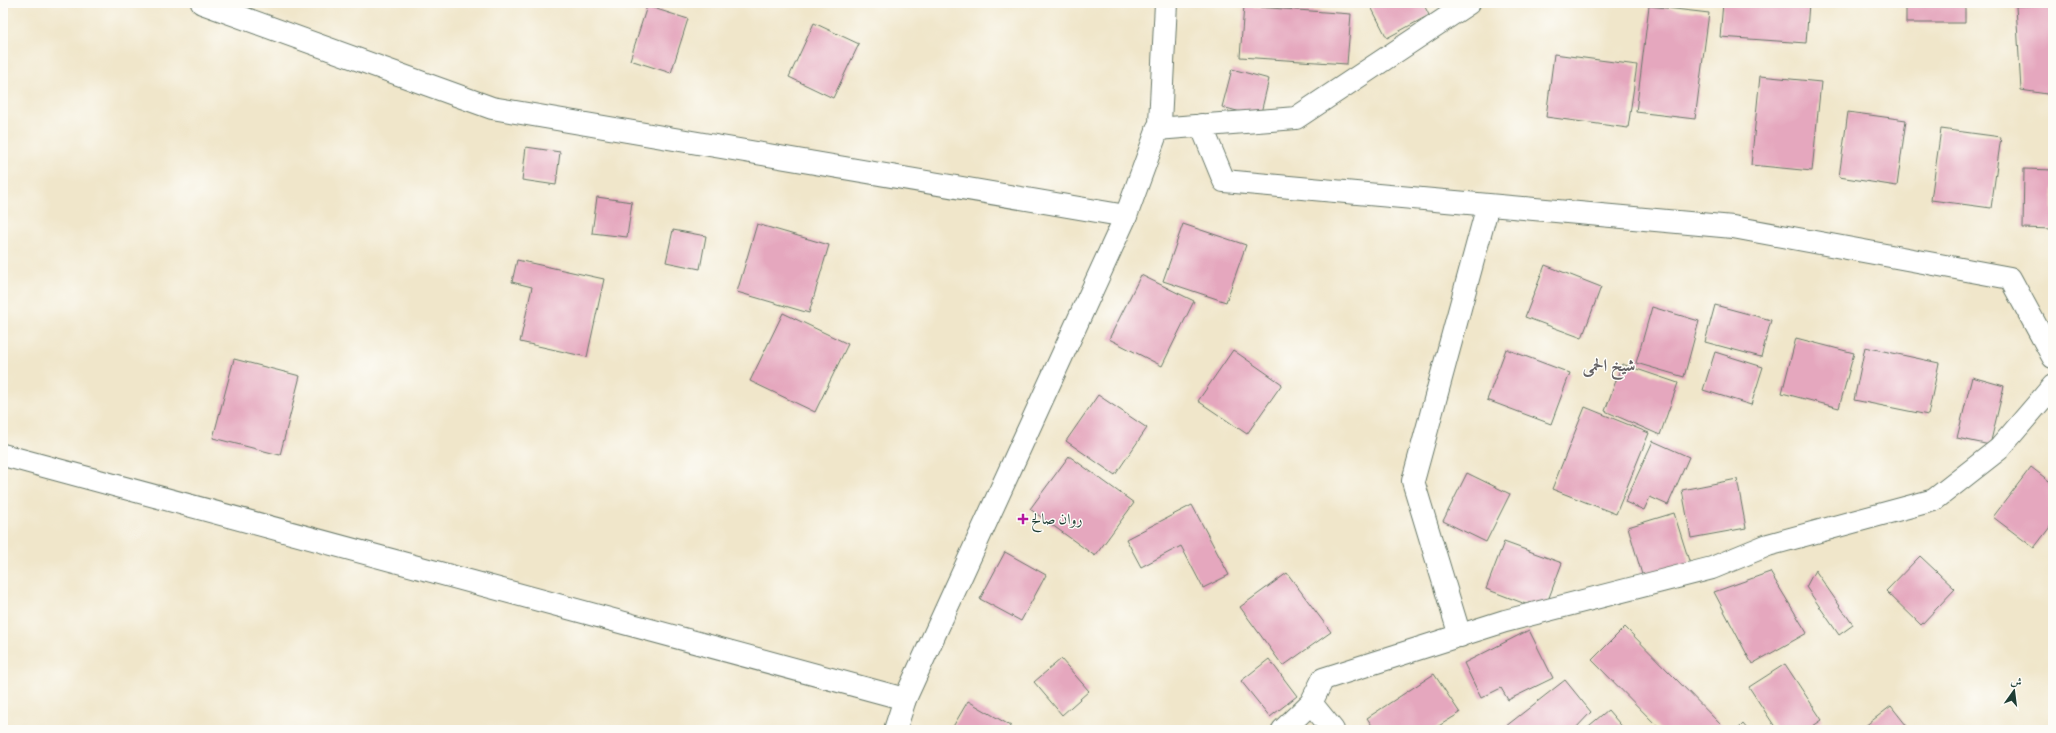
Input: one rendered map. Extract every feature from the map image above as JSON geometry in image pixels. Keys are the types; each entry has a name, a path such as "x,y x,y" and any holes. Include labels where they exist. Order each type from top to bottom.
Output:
{"street":[{"path":"202,3 492,108 1126,216"},
{"path":"895,730 905,699 1126,216 1160,123 1166,3"},
{"path":"1158,129 1296,118 1469,3"},
{"path":"1201,126 1224,181 1733,227 2010,278 2053,357"},
{"path":"1460,636 1413,481 1488,205"},
{"path":"1283,730 1311,703 1323,679 1505,621 1712,568 1768,545 1934,500 1999,449 2053,386"},
{"path":"3,455 905,699"},
{"path":"1311,703 1333,730"}],"building":[{"path":"1369,3 1423,3 1429,15 1387,38"},
{"path":"1723,3 1809,3 1806,43 1720,37"},
{"path":"1906,3 1965,3 1965,23 1906,23"},
{"path":"2053,5 2053,95 2021,90 2016,6"},
{"path":"647,6 688,19 671,73 630,60"},
{"path":"1244,6 1351,14 1347,64 1240,57"},
{"path":"1649,6 1709,13 1695,119 1636,112"},
{"path":"814,23 859,44 833,98 789,77"},
{"path":"1554,54 1637,65 1628,128 1546,117"},
{"path":"1232,69 1269,79 1260,117 1222,107"},
{"path":"1760,76 1821,82 1812,171 1751,165"},
{"path":"1848,112 1906,120 1897,186 1839,177"},
{"path":"1941,129 2001,137 1991,208 1931,200"},
{"path":"526,147 560,152 556,185 522,180"},
{"path":"2024,169 2053,170 2053,229 2023,228"},
{"path":"597,197 632,202 627,237 592,233"},
{"path":"757,224 829,245 809,313 737,292"},
{"path":"1183,224 1246,245 1226,302 1163,281"},
{"path":"673,230 706,236 700,269 666,262"},
{"path":"517,260 604,279 587,357 520,342 532,287 512,282"},
{"path":"1545,265 1601,287 1582,338 1525,317"},
{"path":"1141,275 1194,301 1162,366 1109,339"},
{"path":"1715,305 1771,320 1761,357 1705,342"},
{"path":"1652,307 1699,321 1684,377 1636,363"},
{"path":"783,313 848,344 815,412 750,381"},
{"path":"1796,338 1854,353 1839,408 1782,393"},
{"path":"1865,347 1939,363 1928,415 1854,400"},
{"path":"1506,349 1570,373 1551,424 1487,400"},
{"path":"1233,350 1282,384 1247,434 1198,401"},
{"path":"1715,352 1763,367 1751,405 1703,390"},
{"path":"234,359 300,376 280,455 213,438"},
{"path":"1622,364 1678,383 1660,435 1605,411"},
{"path":"1972,377 2004,386 1990,445 1957,438"},
{"path":"1098,395 1147,428 1115,475 1066,441"},
{"path":"1585,407 1649,433 1616,514 1552,489"},
{"path":"1653,441 1689,457 1668,505 1650,497 1644,510 1625,502"},
{"path":"1069,456 1134,503 1095,556 1030,509"},
{"path":"2031,467 2053,484 2053,523 2034,548 1993,517"},
{"path":"1467,473 1510,494 1486,542 1443,521"},
{"path":"1737,479 1746,528 1691,538 1682,490"},
{"path":"1192,505 1229,575 1203,588 1181,546 1141,567 1126,539"},
{"path":"1674,513 1690,564 1643,578 1628,527"},
{"path":"1504,542 1562,563 1544,611 1486,589"},
{"path":"1005,552 1046,575 1021,621 980,599"},
{"path":"1920,556 1955,589 1921,625 1886,591"},
{"path":"1815,570 1853,625 1839,635 1806,587"},
{"path":"1770,572 1807,633 1752,664 1714,592"},
{"path":"1287,573 1331,632 1283,666 1240,607"},
{"path":"1625,627 1723,727 1720,730 1661,730 1592,660"},
{"path":"1529,630 1553,678 1508,700 1501,688 1481,698 1464,663"},
{"path":"1061,659 1089,691 1062,715 1034,682"},
{"path":"1269,659 1297,696 1270,717 1241,681"},
{"path":"1785,664 1822,720 1807,730 1777,730 1749,687"},
{"path":"1434,674 1460,713 1432,730 1375,730 1367,718"},
{"path":"1565,680 1591,712 1574,730 1501,730"},
{"path":"968,701 1011,726 1009,730 951,730"},
{"path":"1891,706 1910,730 1860,730"},
{"path":"1608,710 1625,730 1584,730"},
{"path":"1743,724 1748,730 1737,730"}],"place":[{"name":"روان صالح","path":"1023,519"}],"district":[{"name":"شيخ الحمى","path":"1609,365"}]}
